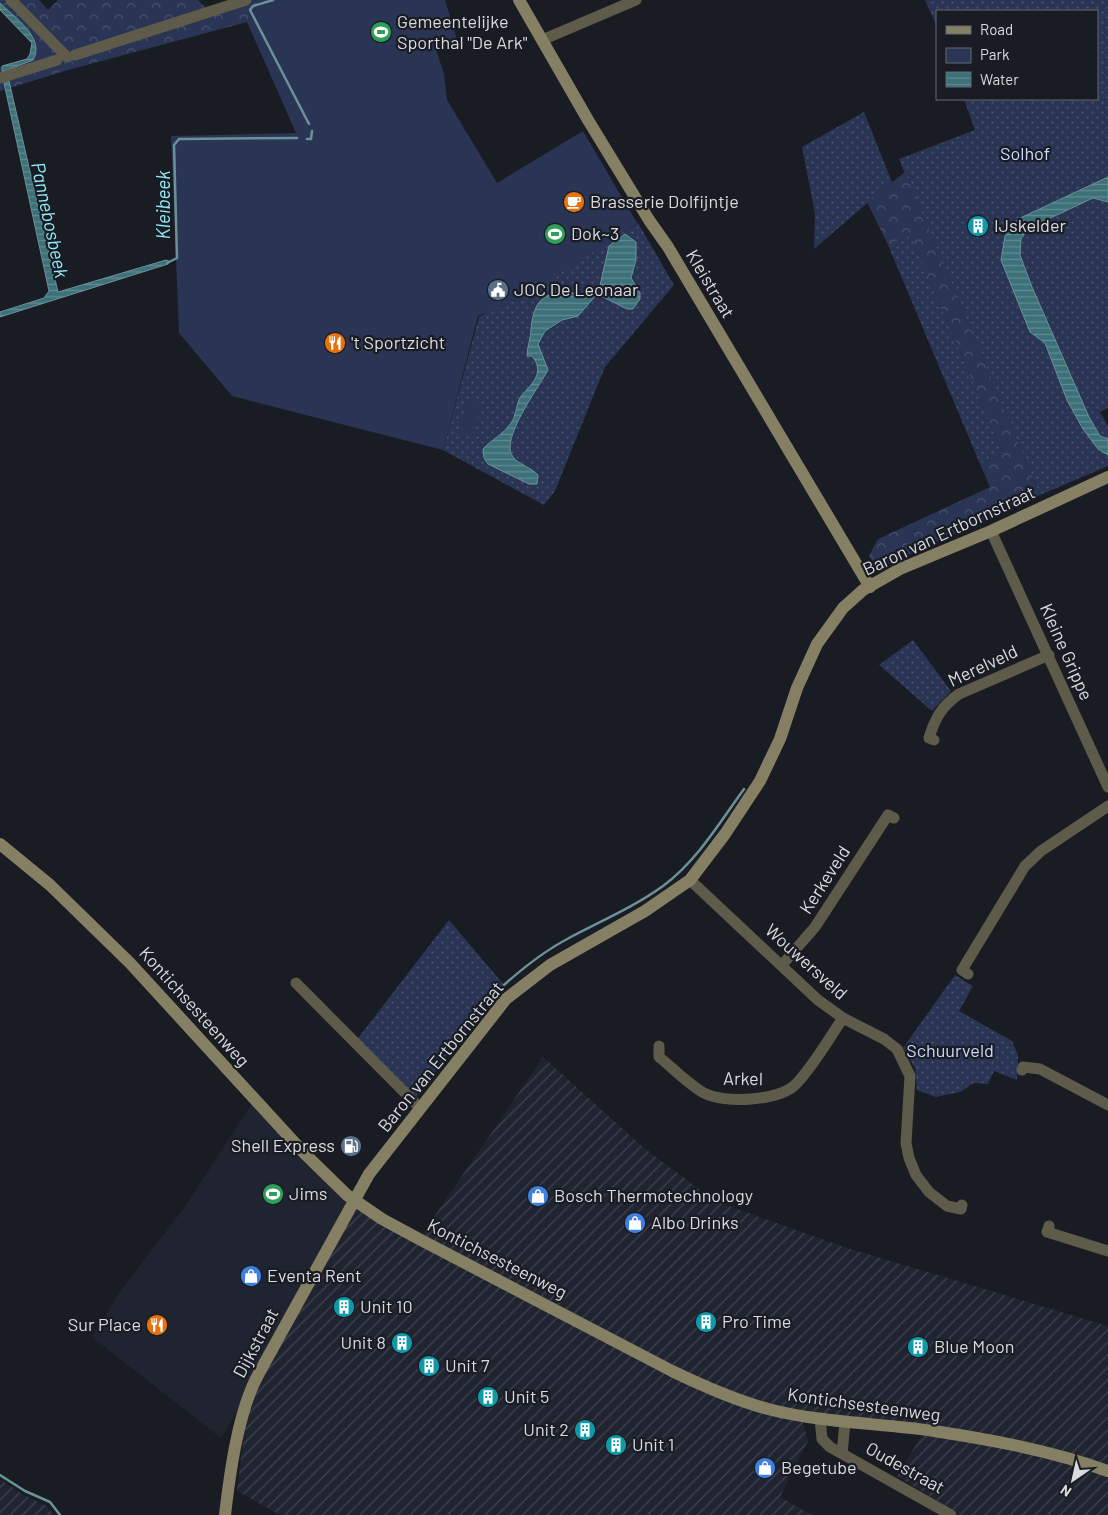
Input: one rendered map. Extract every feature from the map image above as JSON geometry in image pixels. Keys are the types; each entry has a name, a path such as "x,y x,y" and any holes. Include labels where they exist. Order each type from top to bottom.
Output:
{"street":[{"path":"11,0 66,58"},
{"path":"0,78 246,0"},
{"name":"Kleistraat","path":"519,0 569,89 649,220 660,233 870,587"},
{"path":"542,40 636,0"},
{"name":"Baron van Ertbornstraat","path":"354,1200 369,1174 506,999 550,965 645,911 690,880 725,834 760,781 780,739 797,688 817,644 843,608 870,587 900,569 991,531 1108,477"},
{"name":"Kleine Grippe","path":"991,531 1108,787"},
{"name":"Merelveld","path":"934,740 929,738 936,717 948,702 959,694 1049,656"},
{"path":"968,974 962,970 1025,866 1041,851 1108,806"},
{"name":"Kerkeveld","path":"782,965 816,927 888,816 894,818"},
{"name":"Kontichsesteenweg","path":"0,844 50,885 130,963 304,1154 331,1181 354,1200 419,1239 672,1372 720,1394 760,1406 820,1418 933,1431 1022,1446 1078,1460 1108,1471"},
{"name":"Wouwersveld","path":"690,880 818,1000 843,1018 884,1039 897,1049 910,1076 906,1143 909,1158 916,1175 928,1192 947,1206 961,1209 962,1205"},
{"path":"296,983 420,1108"},
{"name":"Arkel","path":"659,1046 659,1057 705,1094 719,1098 767,1099 784,1094 796,1084 843,1018"},
{"path":"1022,1070 1023,1067 1040,1069 1108,1105"},
{"name":"Dijkstraat","path":"225,1515 229,1482 249,1392 354,1200"},
{"path":"1049,1226 1047,1232 1108,1251"},
{"name":"Oudestraat","path":"820,1418 822,1439 842,1454 951,1515"},
{"name":"Oudestraat","path":"842,1454 845,1422"}],"shaded area":[{"path":"543,1057 644,1148 715,1201 844,1247 1108,1326 1108,1515 960,1515 897,1476 922,1435 801,1416 808,1441 780,1497 812,1515 280,1515 237,1491 249,1392 353,1200 419,1239"},
{"path":"254,1100 353,1200 249,1392 221,1438 92,1337 122,1289 184,1208"},
{"path":"0,1479 22,1494 47,1506 54,1515 0,1515"}],"green space":[{"path":"0,0 39,0 48,10 58,0 198,0 209,11 246,0 262,0 247,22 68,70 0,91 0,67 27,59 30,54 31,43 0,10"},
{"path":"262,0 445,0 457,39 435,46 444,74 447,100 497,183 583,131 637,223 524,297 478,316 443,450 232,396 179,333 171,136 296,133 247,22"},
{"name":"Solhof","path":"925,0 1108,0 1108,177 1018,219 1005,236 1030,332 1045,342 1067,400 1098,449 1108,455 1108,466 1040,495 899,159 975,130 964,100 1098,100 1098,10 936,10 936,25"},
{"path":"864,112 892,182 814,249 815,214 802,147"},
{"path":"905,172 1040,495 878,569 869,556 878,539 990,487 980,464 1003,454 911,236 888,245 867,202"},
{"name":"Solhof","path":"1093,198 1108,202 1108,408 1100,412 1108,426 1108,439 1100,436 1089,417 1020,255 1021,239 1029,228"},
{"path":"638,223 674,285 605,367 555,491 544,505 443,450 479,317"},
{"path":"911,235 1003,454 980,464 888,245"},
{"path":"468,400 482,404 472,437 458,433"},
{"path":"913,640 951,691 932,711 879,665"},
{"path":"449,920 504,985 494,993 413,1101 355,1042"},
{"name":"Schuurveld","path":"955,975 973,986 959,1011 1012,1041 1018,1055 1017,1080 994,1071 988,1084 974,1083 960,1092 936,1097 917,1090 915,1068 903,1048"}],"water":[{"path":"0,3 27,28 35,44 36,52 33,60 2,72 2,66 27,59 32,43 0,10"},
{"path":"9,81 58,292 166,260 169,261 168,264 0,317 0,312 44,298 49,291 4,83"},
{"path":"1108,177 1108,202 1093,198 1029,228 1021,239 1020,255 1089,417 1100,436 1108,439 1108,455 1098,449 1083,429 1067,400 1045,343 1030,332 1001,260 1005,236 1018,219"},
{"path":"625,234 636,242 636,260 631,278 640,293 640,299 633,309 627,309 597,294 578,316 562,320 545,331 538,344 548,370 516,426 511,439 510,449 516,460 538,475 537,484 529,484 488,464 484,458 483,449 505,431 511,423 520,398 536,377 536,362 532,356 527,356 536,307 544,298 557,293 587,294 599,290 609,246"}],"waterway":[{"name":"Kleibeek","path":"273,0 253,6 250,10 309,124"},
{"name":"Kleibeek","path":"307,139 311,139 312,131"},
{"name":"Kleibeek","path":"167,263 177,258 174,145 179,139 297,138"},
{"path":"504,985 527,965 552,948 641,901 663,886 687,865 744,789"},
{"path":"0,1475 25,1491 50,1502 60,1515"}],"place":[{"name":"Gemeentelijke Sporthal \"De Ark\"","path":"381,32"},
{"name":"Brasserie Dolfijntje","path":"574,202"},
{"name":"IJskelder","path":"978,226"},
{"name":"Dok~3","path":"555,234"},
{"name":"JOC De Leonaar","path":"498,290"},
{"name":"'t Sportzicht","path":"335,343"},
{"name":"Shell Express","path":"351,1146"},
{"name":"Jims","path":"273,1194"},
{"name":"Bosch Thermotechnology","path":"538,1196"},
{"name":"Albo Drinks","path":"635,1223"},
{"name":"Eventa Rent","path":"251,1276"},
{"name":"Unit 10","path":"344,1307"},
{"name":"Pro Time","path":"706,1322"},
{"name":"Sur Place","path":"157,1325"},
{"name":"Unit 8","path":"402,1343"},
{"name":"Blue Moon","path":"918,1347"},
{"name":"Unit 7","path":"429,1366"},
{"name":"Unit 5","path":"488,1397"},
{"name":"Unit 2","path":"585,1430"},
{"name":"Unit 1","path":"616,1445"},
{"name":"Begetube","path":"765,1468"}],"water label":[{"name":"Pannebosbeek","path":"50,220"}]}
